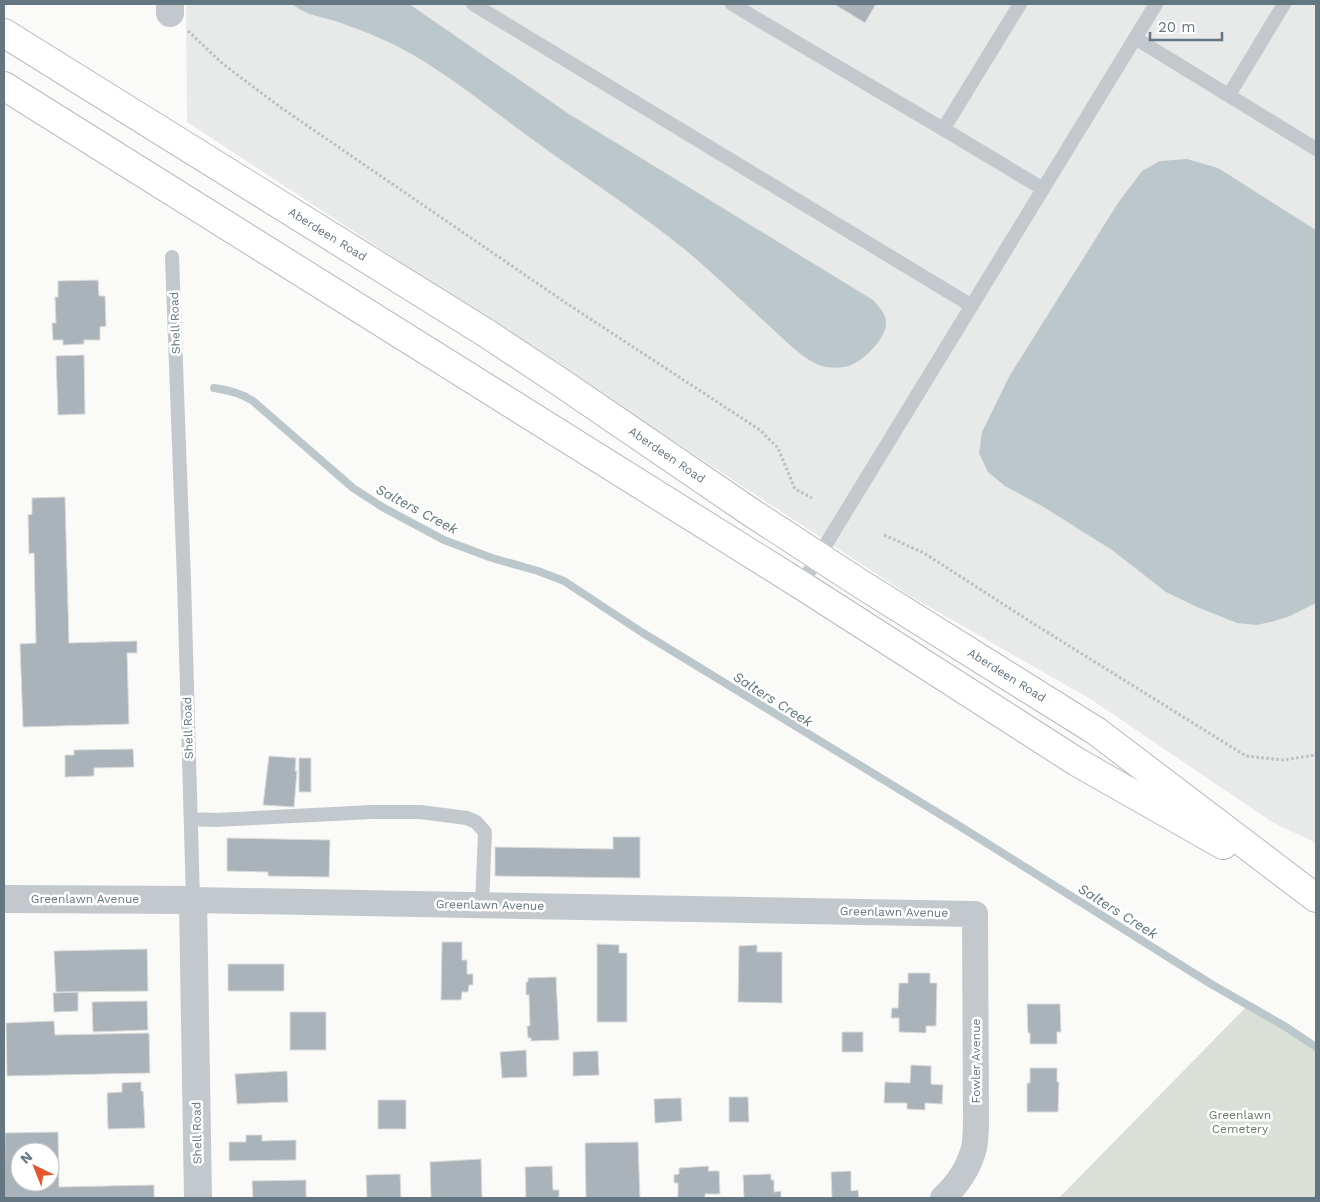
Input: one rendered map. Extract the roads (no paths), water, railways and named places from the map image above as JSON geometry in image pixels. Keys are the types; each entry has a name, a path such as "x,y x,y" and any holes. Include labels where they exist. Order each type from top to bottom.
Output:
{"main road":[{"name":"Aberdeen Road","path":"4,33 486,333 749,511 1096,730 1316,898"},
{"name":"Aberdeen Road","path":"4,86 801,585 1077,762 1316,898"}],"street":[{"name":"Greenlawn Avenue","path":"4,899 482,904 975,914"},
{"name":"Shell Road","path":"193,900 198,1198"},
{"name":"Fowler Avenue","path":"943,1198 959,1180 969,1162 974,1147 976,1116 975,914"}],"lane":[{"path":"473,4 972,306"},
{"path":"732,4 852,76 944,128 1043,189"},
{"path":"944,128 1020,4"},
{"path":"801,585 1156,4"},
{"path":"1229,95 1284,4"},
{"path":"1135,38 1316,149"},
{"name":"Shell Road","path":"172,257 193,900"},
{"path":"191,819 224,820 372,812 420,812 468,818 476,822 485,832 482,904"}],"waterway":[{"name":"Salters Creek","path":"214,388 235,392 253,401 353,488 384,508 444,540 492,558 538,571 564,581 643,633 1316,1047"}],"park label":[{"name":"Greenlawn Cemetery","path":"1240,1122"}]}
